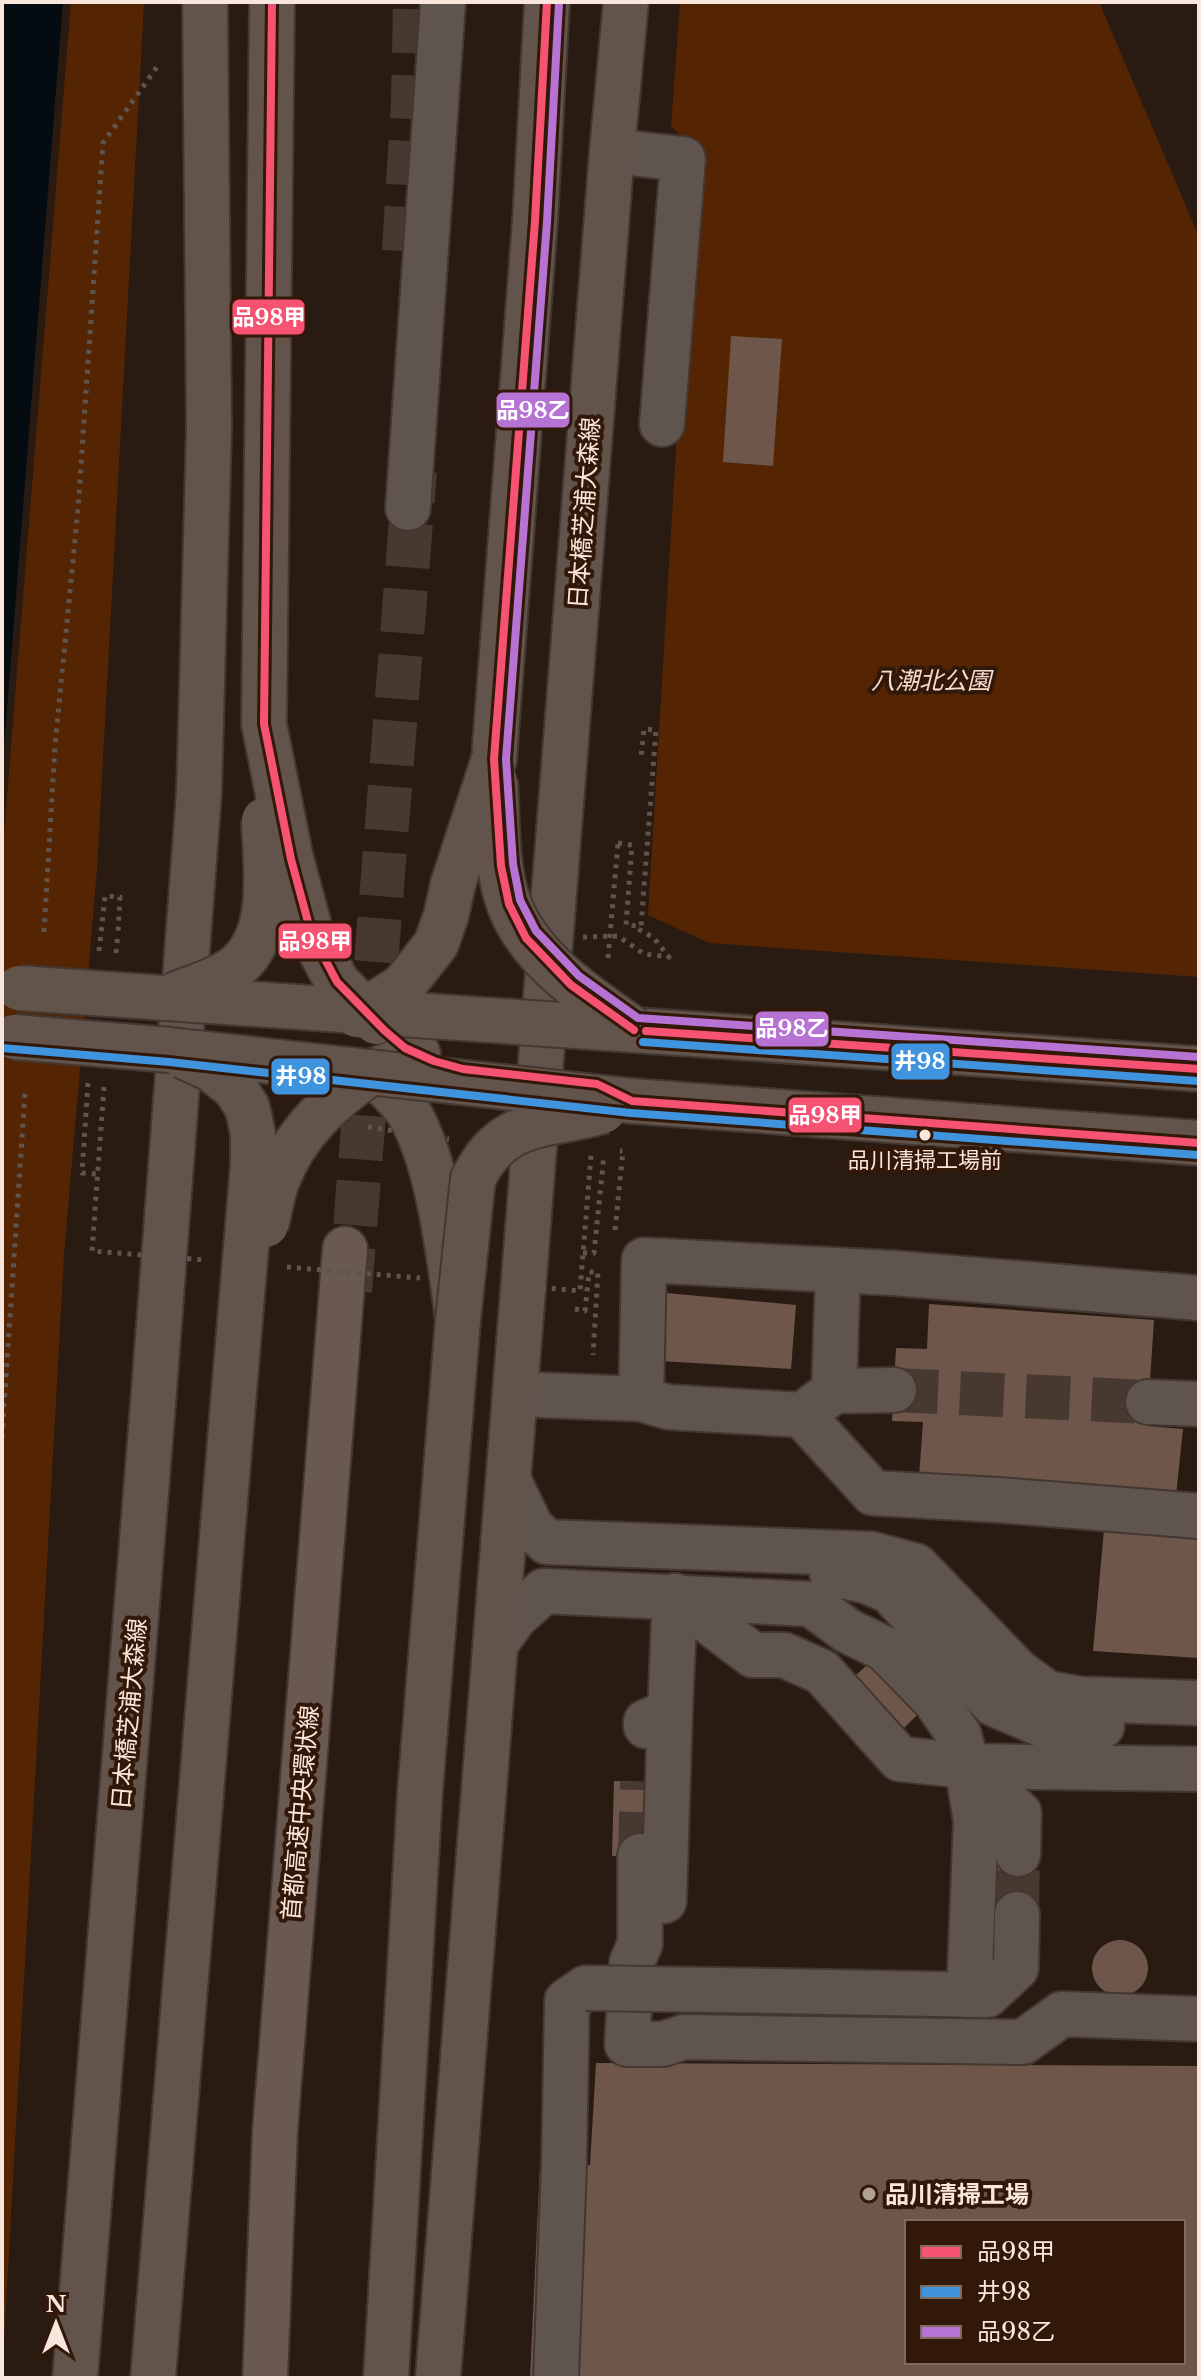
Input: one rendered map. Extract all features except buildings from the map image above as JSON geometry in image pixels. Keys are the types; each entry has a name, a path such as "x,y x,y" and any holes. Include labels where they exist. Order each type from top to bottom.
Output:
{"highway":[{"name":"首都高速中央環状線","path":"265,2378 275,2131 345,1249"}],"main road":[{"name":"日本橋芝浦大森線","path":"75,2378 199,793 209,428 205,2"},
{"path":"168,997 237,966 253,947 265,905 264,724 272,2"},
{"path":"547,2 535,221 494,759 501,866 509,904 526,938 571,985 634,1030"},
{"name":"日本橋芝浦大森線","path":"438,2378 626,2"},
{"path":"264,724 291,859 311,933 337,982 365,1011 405,1048 418,1054 463,1069 597,1084 632,1101"},
{"path":"170,1050 272,1046 311,1038 365,1011 403,986 436,944 494,759"},
{"path":"2,987 1199,1069"},
{"path":"168,997 253,1013 311,1038 371,1072 409,1112 428,1156 458,1320"},
{"path":"241,1307 276,1183 289,1154 330,1102 371,1072 453,1043 500,1034 590,1038 634,1030"},
{"path":"2,1036 170,1050 632,1101 1199,1143"},
{"path":"153,2378 253,1164 253,1135 247,1107 235,1088 211,1069 170,1050"},
{"path":"386,2378 420,1792 458,1320 473,1179 482,1160 516,1132 548,1121 599,1113 632,1101"}],"lane":[{"path":"271,129 294,2"},
{"path":"408,508 443,2"},
{"path":"612,151 683,159 662,424"},
{"path":"641,1399 644,1260 893,1273 1199,1298"},
{"path":"838,1271 818,1403 873,1493 1199,1516"},
{"path":"515,1394 641,1399 668,1407 818,1403 894,1390"},
{"path":"1148,1402 1199,1404"},
{"path":"509,1481 531,1527 547,1542 871,1554 916,1566 1017,1671 1047,1693 1080,1699 1199,1703"},
{"path":"764,1550 783,1566 866,1581 890,1591 994,1704 1041,1724 1199,1727"},
{"path":"497,1642 515,1617 544,1591 811,1604 848,1631 885,1649 935,1700 959,1735 967,1766 976,1821 969,1995"},
{"path":"675,1596 664,1908 632,1962 627,2044 663,2044 684,2037 1023,2042 1062,2014 1199,2019"},
{"path":"675,1596 753,1655 784,1655 822,1672 900,1759 967,1766 1199,1769"},
{"path":"642,1782 646,1722 670,1712"},
{"path":"967,1766 1019,1813 1018,1854"},
{"path":"640,1856 640,1944"},
{"path":"556,2378 567,2001 586,1988 987,1995 1016,1968 1017,1914"}],"path":[{"path":"44,932 55,746 78,509 103,143 159,64"},
{"path":"618,843 632,845 626,925 641,926 656,730 644,729 641,758"},
{"path":"97,963 105,896 120,897 115,963"},
{"path":"89,1070 82,1173 97,1174"},
{"path":"92,1251 105,1084"},
{"path":"2,1437 25,1093"},
{"path":"583,1253 594,1253 605,1150"}],"green space":[{"path":"71,2 144,2 97,869 64,1255 2,2378 2,859"},
{"name":"八潮北公園","path":"680,2 1099,2 1199,237 1199,977 709,943 648,915 694,150 671,126"}],"shaded area":[{"path":"2,2 63,2 2,773"}],"tunnel":[{"path":"404,251 413,102 415,2"},
{"path":"350,1291 415,471"},
{"path":"894,1390 1148,1402"},
{"path":"640,1856 642,1782"},
{"path":"1017,1914 1018,1854"}],"transit line":[{"name":"品98甲","path":"272,2 264,724 291,859 311,933 337,982 405,1048 434,1061 463,1069 597,1084 632,1101 1199,1143"},
{"name":"品98甲","path":"547,2 535,221 494,759 501,866 509,904 526,938 571,985 634,1030"},
{"name":"品98乙","path":"559,3 547,222 506,759 513,864 520,900 536,931 579,976 638,1018 1199,1057"},
{"name":"品98甲","path":"646,1031 1199,1069"},
{"name":"井98","path":"643,1042 1198,1081"},
{"name":"井98","path":"2,1048 169,1062 631,1113 1198,1155"}],"place":[{"name":"品川清掃工場前","path":"925,1135"},
{"name":"品川清掃工場","path":"869,2194"}]}
